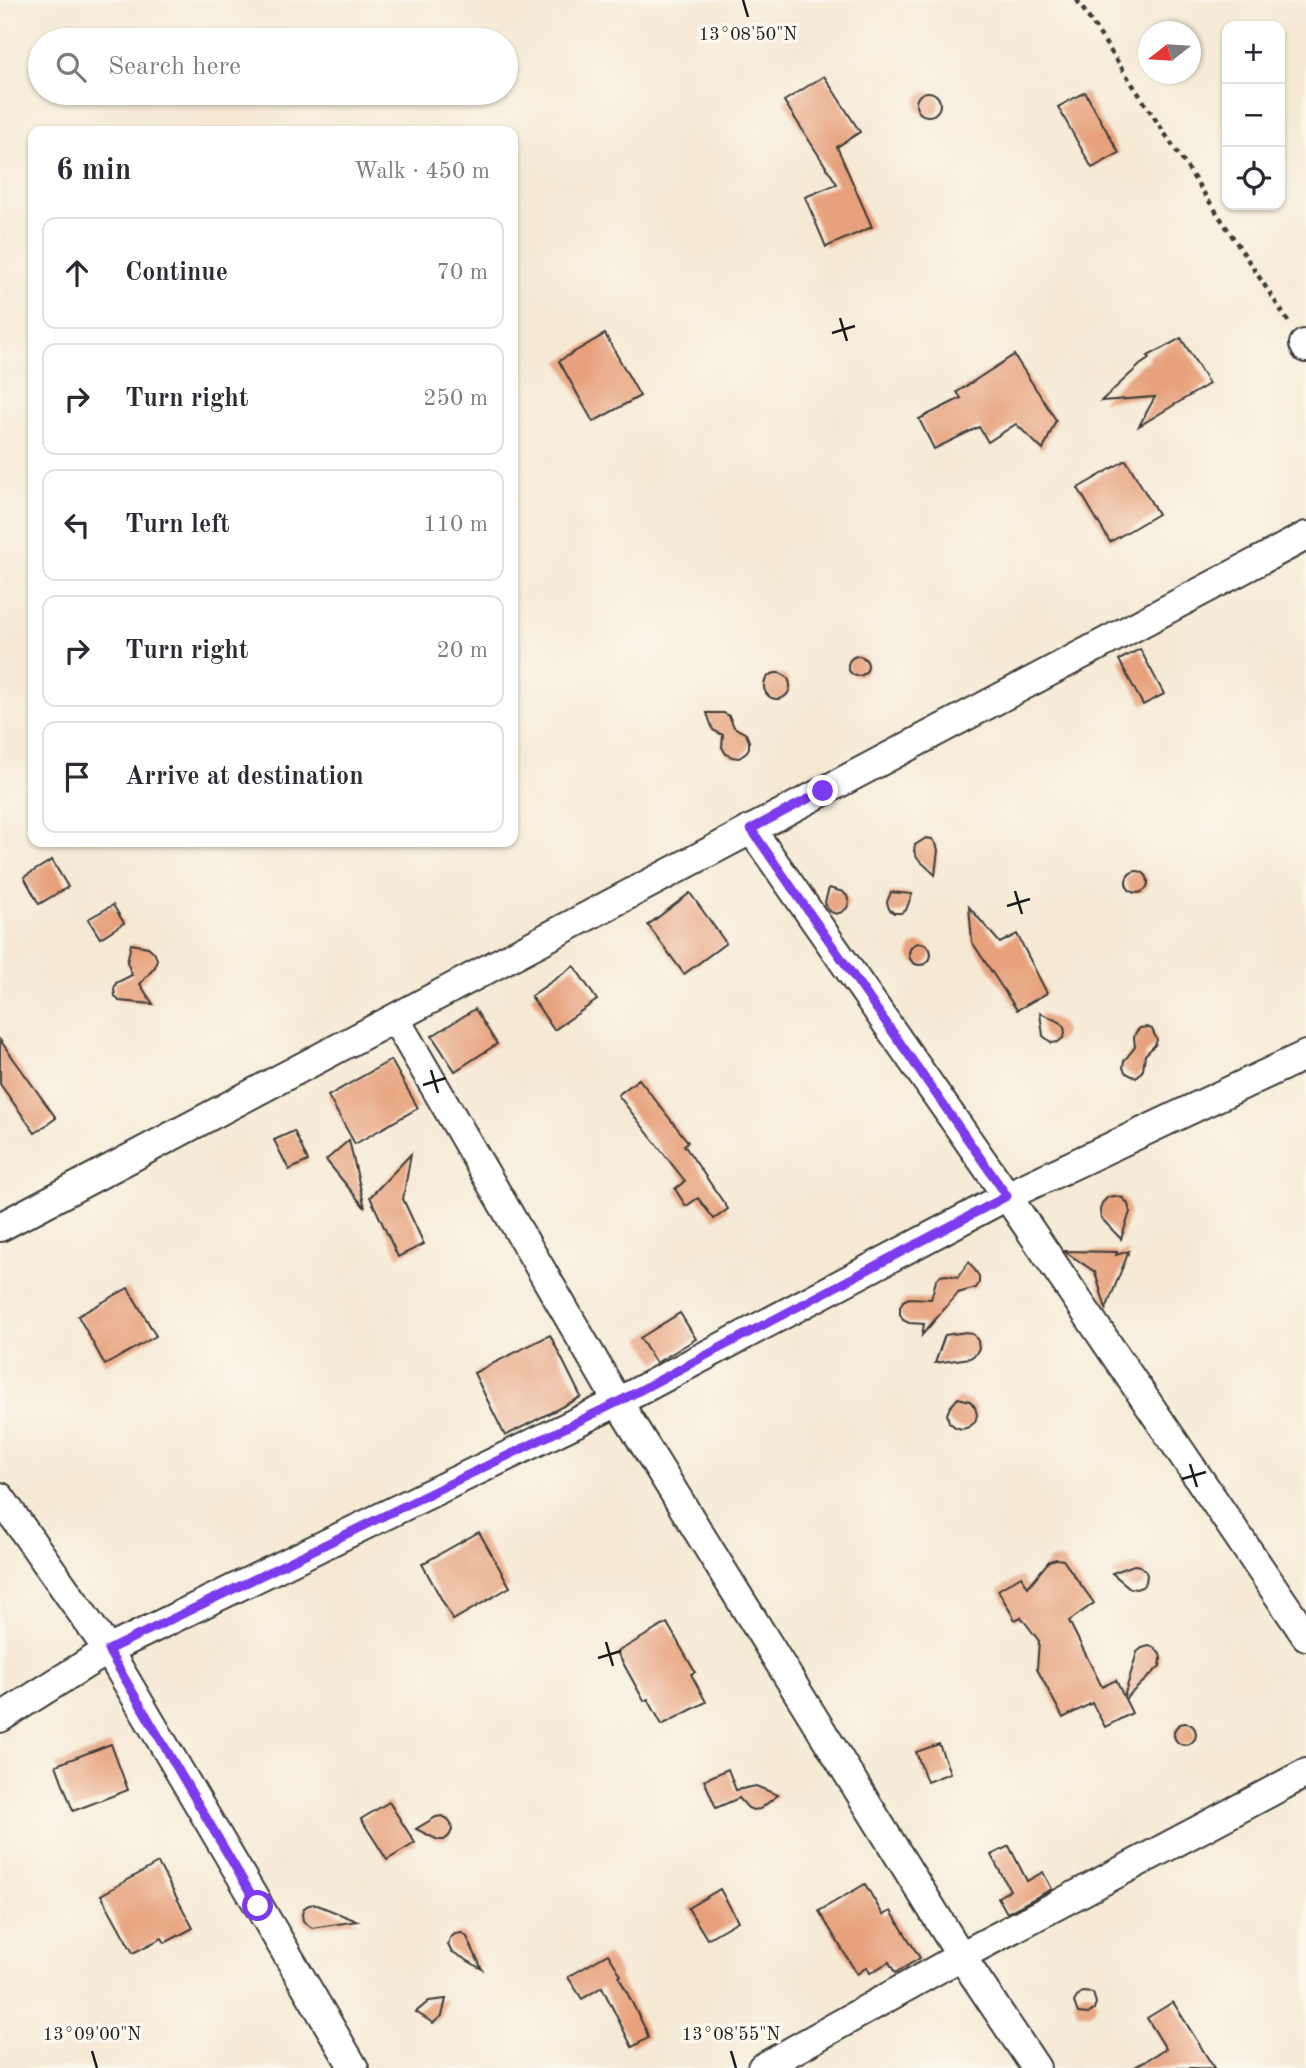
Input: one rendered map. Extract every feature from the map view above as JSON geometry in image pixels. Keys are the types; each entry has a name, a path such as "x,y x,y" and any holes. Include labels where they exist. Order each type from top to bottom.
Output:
{"street":[{"path":"0,1227 396,1020 1306,536"},
{"path":"751,829 1007,1196 1306,1636"},
{"path":"396,1020 618,1402 961,1956 1036,2068"},
{"path":"0,1718 108,1650 618,1402 1007,1196 1306,1055"},
{"path":"0,1497 108,1650 354,2068"},
{"path":"762,2068 961,1956 1306,1773"}],"path":[{"path":"1077,0 1305,346"}],"building":[{"path":"824,76 860,132 837,147 872,227 826,247 805,197 837,184 784,101"},
{"path":"928,92 936,96 940,104 936,112 928,116 920,112 916,104 920,96"},
{"path":"1085,92 1119,153 1092,168 1058,107"},
{"path":"605,334 640,396 593,422 559,361"},
{"path":"1181,338 1209,384 1139,426 1155,397 1101,401 1150,358 1148,356"},
{"path":"1014,355 1056,420 1043,450 1016,424 988,442 979,427 934,449 919,419 961,398 957,392"},
{"path":"1126,460 1158,514 1110,542 1078,488"},
{"path":"1140,649 1164,694 1143,705 1119,660"},
{"path":"854,656 862,656 868,666 862,676 854,676 848,670 848,662"},
{"path":"777,673 786,677 790,686 786,695 777,699 768,695 764,686 768,677"},
{"path":"707,713 724,713 729,716 734,727 746,734 749,748 745,754 739,758 726,754 722,747 723,735 713,730"},
{"path":"926,838 932,839 938,850 935,875 917,858 914,851 915,845"},
{"path":"52,860 68,887 39,904 24,877"},
{"path":"1133,871 1141,871 1148,878 1148,886 1141,893 1133,893 1126,886 1126,878"},
{"path":"829,888 847,896 849,902 842,912 836,914 827,908 825,902"},
{"path":"891,892 912,894 906,910 894,913 889,909 887,902"},
{"path":"690,893 726,943 684,974 648,925"},
{"path":"113,905 124,923 100,938 88,919"},
{"path":"969,907 1000,943 1017,934 1047,993 1017,1010 972,942"},
{"path":"920,943 928,946 931,954 928,962 920,965 912,962 909,954 912,946"},
{"path":"131,944 148,947 157,959 155,967 140,984 153,1004 119,1001 115,996 116,983 132,975 127,962"},
{"path":"574,966 597,1000 554,1030 531,996"},
{"path":"475,1009 497,1044 455,1071 432,1036"},
{"path":"1040,1013 1060,1022 1064,1027 1063,1038 1058,1042 1052,1043 1043,1036"},
{"path":"1147,1027 1152,1029 1157,1040 1145,1055 1143,1070 1136,1078 1126,1073 1123,1068 1124,1061 1135,1047 1136,1032"},
{"path":"0,1040 56,1118 35,1133 0,1084"},
{"path":"391,1060 418,1108 355,1144 328,1096"},
{"path":"639,1079 688,1142 684,1145 728,1209 714,1219 698,1198 686,1206 675,1189 685,1181 618,1095"},
{"path":"294,1131 308,1161 289,1170 274,1140"},
{"path":"349,1140 365,1208 326,1160"},
{"path":"411,1154 403,1199 424,1244 398,1257 370,1197"},
{"path":"1108,1197 1123,1198 1130,1212 1121,1239 1101,1218 1102,1203"},
{"path":"1064,1251 1117,1252 1116,1255 1129,1251 1106,1309 1095,1272"},
{"path":"969,1262 979,1276 976,1288 958,1293 922,1335 924,1324 903,1320 900,1307 903,1301 909,1298 931,1299 940,1276 958,1277"},
{"path":"128,1288 156,1336 105,1365 78,1316"},
{"path":"680,1313 696,1339 656,1363 640,1338"},
{"path":"967,1332 974,1335 978,1341 976,1354 970,1358 935,1363 945,1335"},
{"path":"550,1335 581,1397 505,1436 474,1373"},
{"path":"958,1398 970,1401 977,1415 975,1422 962,1429 949,1422 947,1414"},
{"path":"479,1532 510,1587 453,1620 422,1564"},
{"path":"1063,1560 1094,1603 1069,1621 1102,1687 1116,1680 1124,1697 1137,1652 1149,1646 1160,1653 1160,1666 1125,1699 1132,1713 1105,1727 1092,1703 1063,1718 1037,1669 1039,1641 1021,1617 1015,1620 998,1590 1021,1576 1028,1587 1049,1561"},
{"path":"1134,1565 1140,1566 1147,1575 1146,1582 1136,1589 1130,1588 1112,1573"},
{"path":"667,1623 695,1672 691,1674 706,1702 662,1725 648,1699 644,1701 617,1652"},
{"path":"1185,1723 1193,1726 1196,1734 1193,1742 1185,1745 1177,1742 1174,1734 1177,1726"},
{"path":"111,1744 128,1790 73,1811 56,1765"},
{"path":"939,1744 950,1773 927,1782 916,1752"},
{"path":"728,1769 736,1790 756,1786 778,1795 760,1809 748,1808 739,1798 716,1808 704,1780"},
{"path":"389,1802 415,1843 387,1860 361,1819"},
{"path":"436,1817 448,1819 452,1830 444,1840 438,1840 416,1829"},
{"path":"1009,1846 1027,1881 1043,1872 1052,1889 1007,1913 998,1897 1010,1890 991,1855"},
{"path":"158,1863 193,1928 165,1943 162,1938 133,1953 101,1895"},
{"path":"865,1884 883,1915 891,1911 920,1958 895,1973 889,1962 870,1973 867,1967 857,1974 819,1911"},
{"path":"720,1889 738,1921 707,1939 688,1908"},
{"path":"315,1904 357,1921 312,1928 303,1921 302,1914 304,1908"},
{"path":"462,1933 467,1937 482,1969 451,1951 448,1945 450,1938"},
{"path":"608,1954 621,1975 619,1977 646,2030 648,2038 632,2047 602,1987 582,1999 568,1977"},
{"path":"1082,1992 1093,1993 1096,2003 1094,2010 1088,2014 1078,2013 1074,2002"},
{"path":"446,1999 442,2016 433,2023 416,2012 429,2001"},
{"path":"1173,2002 1214,2068 1133,2068 1166,2049 1147,2018"}],"route":[{"path":"258,1906 108,1650 618,1402 1007,1196 751,829 823,791"}]}
